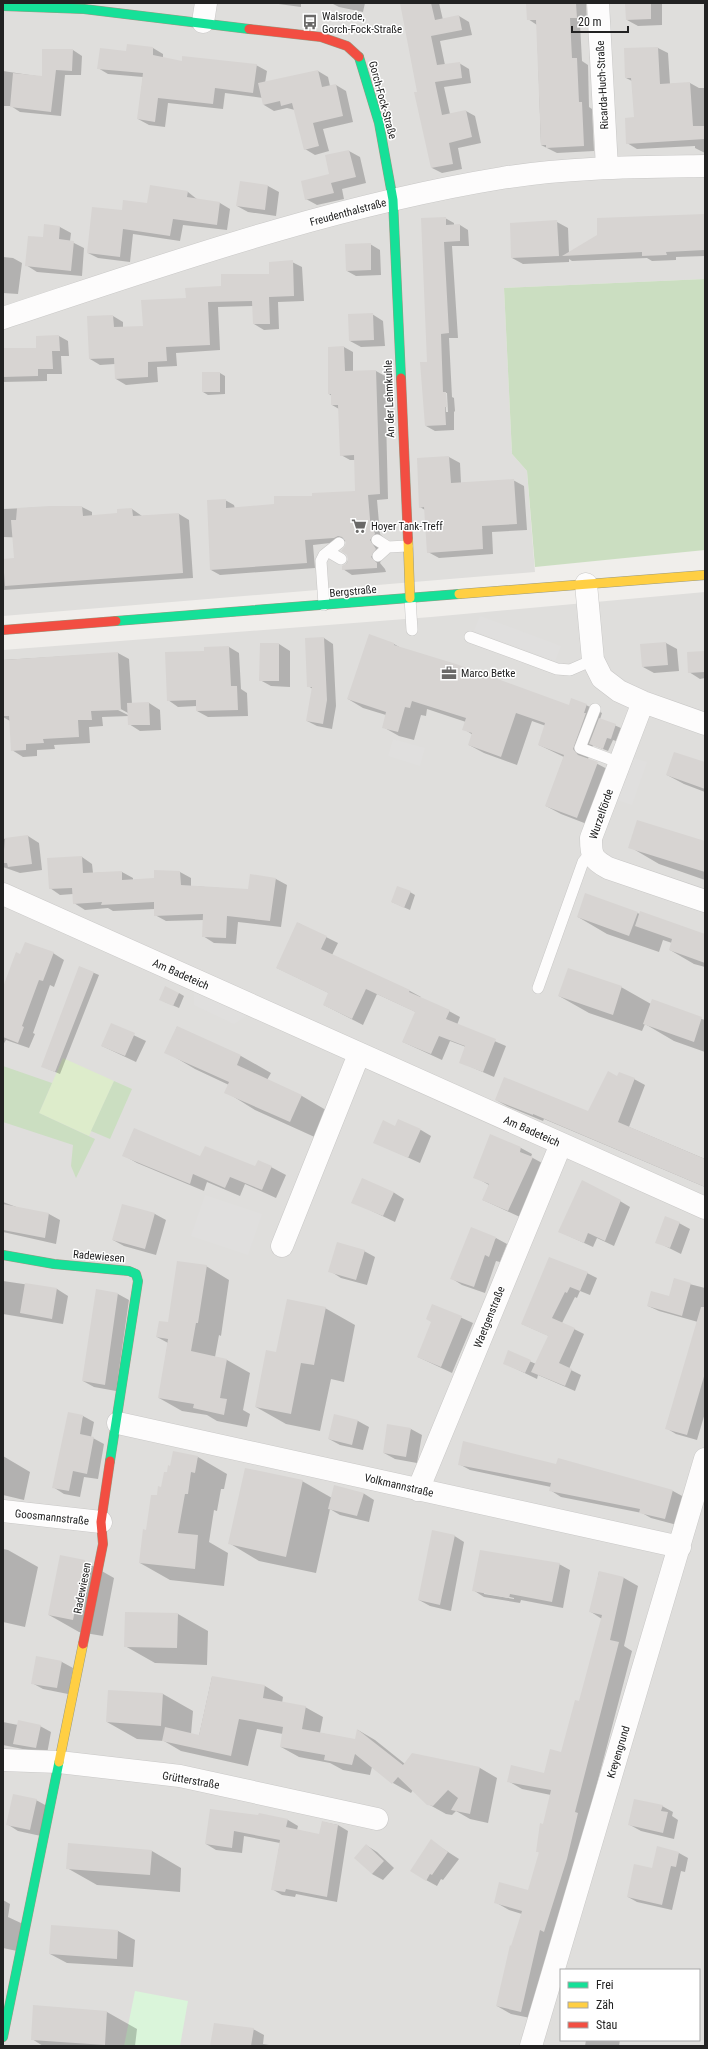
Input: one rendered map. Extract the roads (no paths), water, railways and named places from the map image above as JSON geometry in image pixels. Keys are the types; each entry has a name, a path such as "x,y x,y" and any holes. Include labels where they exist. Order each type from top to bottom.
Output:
{"street":[{"name":"Ricarda-Huch-Straße","path":"598,3 607,168"},
{"name":"Gorch-Fock-Straße","path":"3,6 204,13 321,37 352,49 359,57 379,123 393,200"},
{"name":"Freudenthalstraße","path":"3,318 207,250 393,200 504,178 607,168 705,166"},
{"name":"An der Lehmkuhle","path":"393,200 410,598"},
{"name":"Bergstraße","path":"3,630 705,575"},
{"path":"586,584 593,660 602,678 619,691 643,702 705,724"},
{"name":"Wurzelförde","path":"643,702 591,838 591,852 596,862 608,868 705,901"},
{"name":"Am Badeteich","path":"3,894 705,1208"},
{"path":"282,1246 359,1054"},
{"name":"Waetgenstraße","path":"418,1490 561,1144"},
{"name":"Radewiesen","path":"3,1255 54,1264 129,1271 136,1274 138,1281 102,1522 103,1544 3,2037"},
{"name":"Volkmannstraße","path":"118,1423 680,1547"},
{"name":"Kreyengrund","path":"531,2046 705,1459"},
{"name":"Goosmannstraße","path":"3,1511 102,1522"},
{"name":"Grütterstraße","path":"3,1760 59,1762 180,1776 377,1819"}],"lane":[{"path":"377,540 388,547 408,546"},
{"path":"324,605 321,561 324,555 340,543"},
{"path":"378,556 388,547"},
{"path":"329,552 341,559"},
{"path":"410,598 412,630"},
{"path":"470,637 558,669 570,670 593,660"},
{"path":"595,709 580,748 620,763"},
{"path":"538,988 584,862 591,852"}],"place":[{"name":"Walsrode, Gorch-Fock-Straße","path":"310,22"},
{"name":"Hoyer Tank-Treff","path":"359,526"},
{"name":"Marco Betke","path":"449,673"}]}
